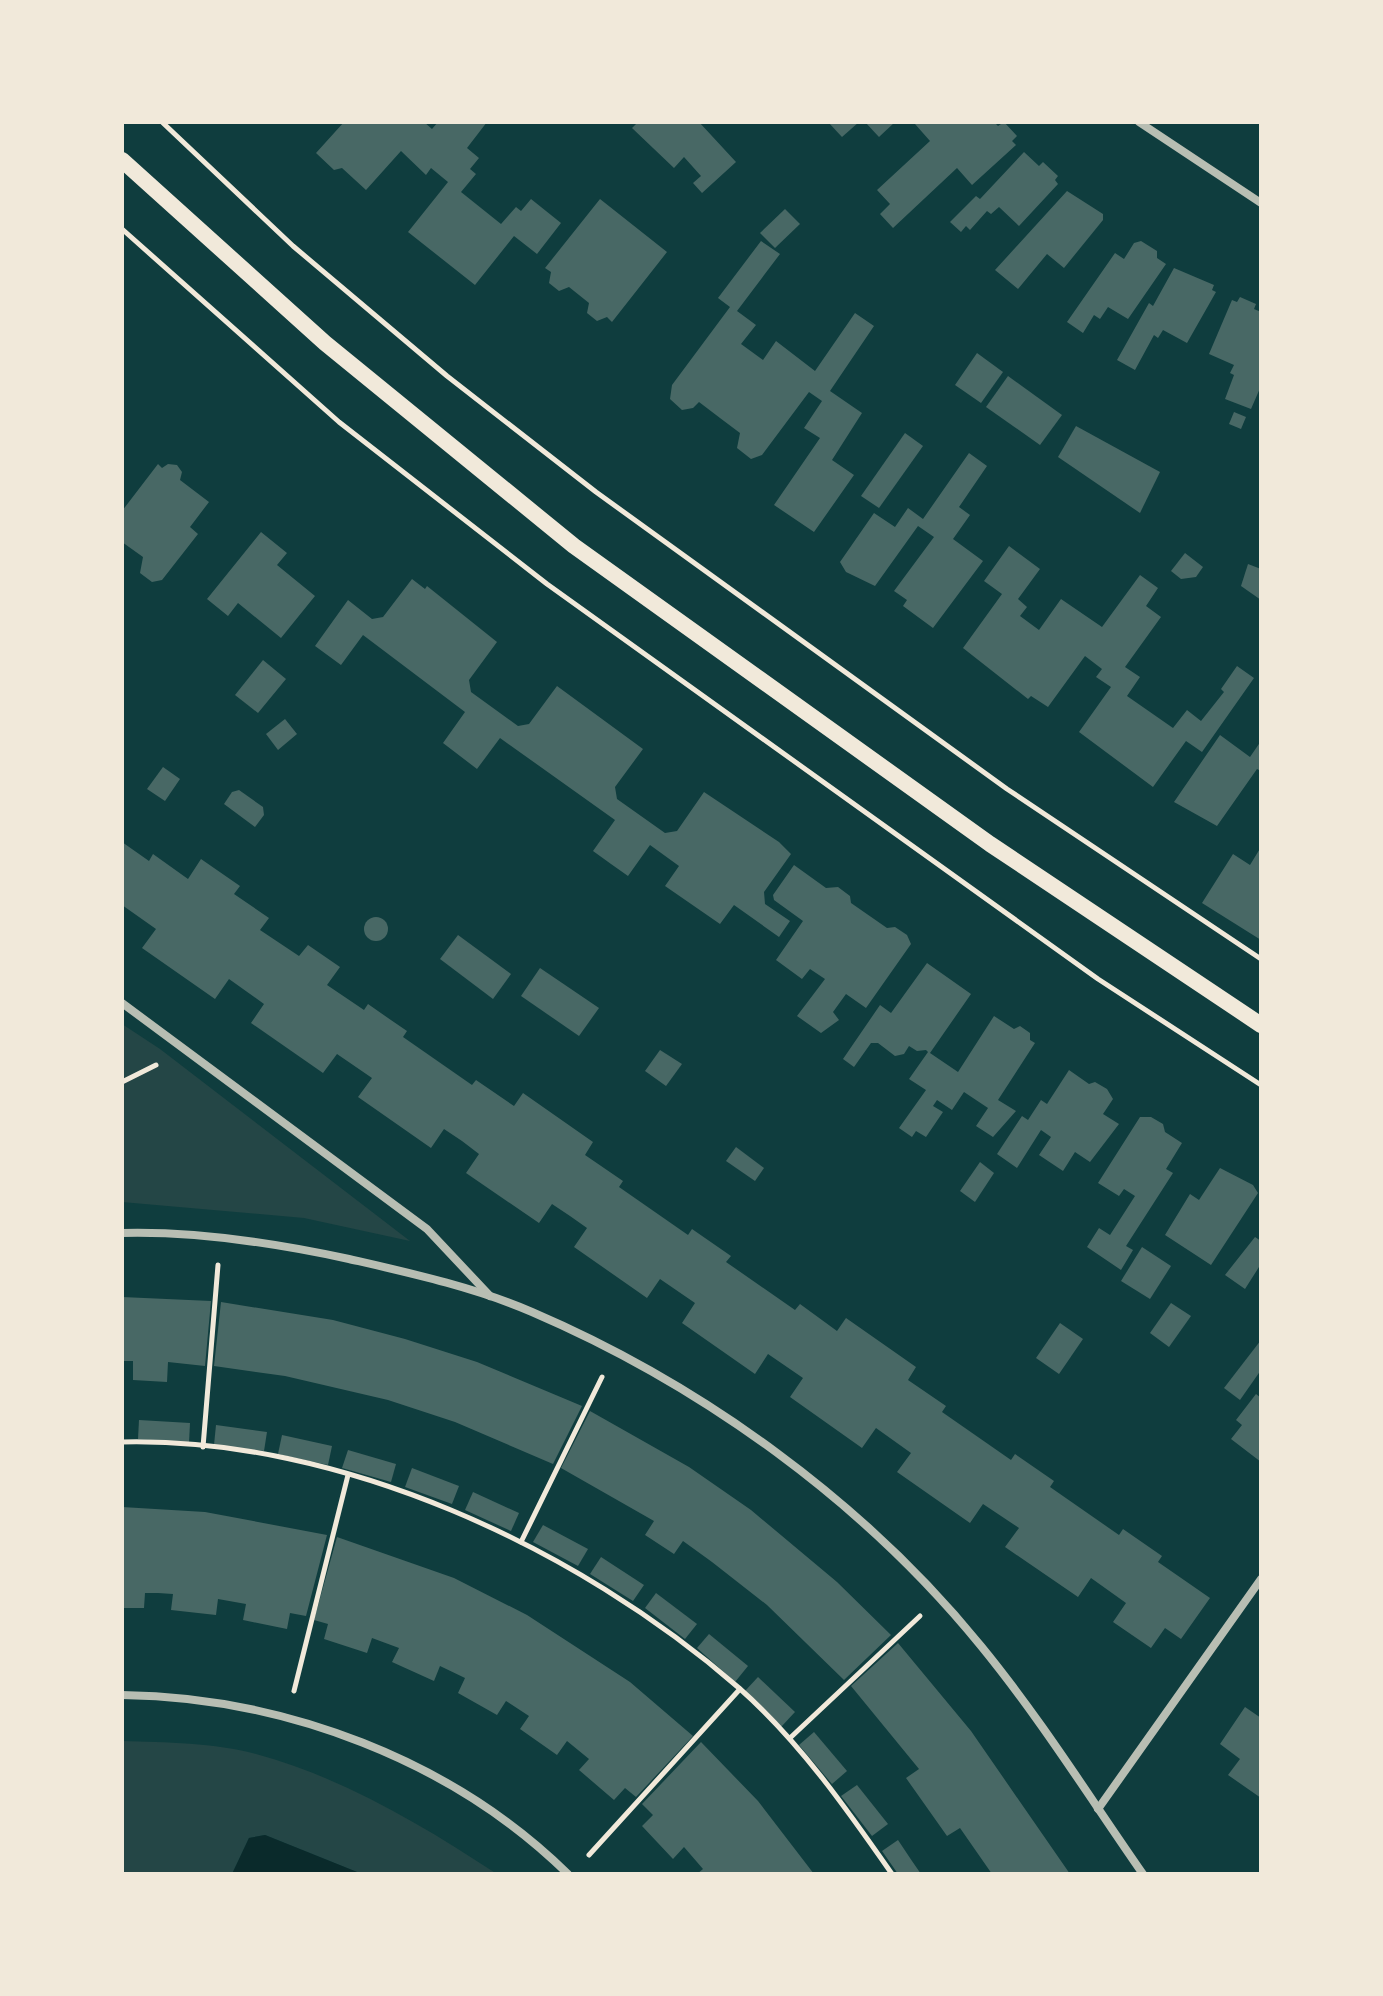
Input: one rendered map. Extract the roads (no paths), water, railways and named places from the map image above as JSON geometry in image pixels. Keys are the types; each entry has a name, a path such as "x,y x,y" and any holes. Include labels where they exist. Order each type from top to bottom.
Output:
{"main road":[{"path":"122,160 325,343 574,546 990,844 1261,1025"}],"street":[{"path":"1139,122 1261,203"},
{"path":"122,1003 427,1229 492,1297"},
{"path":"122,1233 220,1238 299,1248 392,1269 492,1297 530,1311 615,1351 741,1429 847,1508 982,1647 1143,1874"},
{"path":"1098,1809 1261,1579"},
{"path":"122,1695 216,1703 287,1717 338,1733 393,1757 465,1795 506,1821 568,1874"}]}
